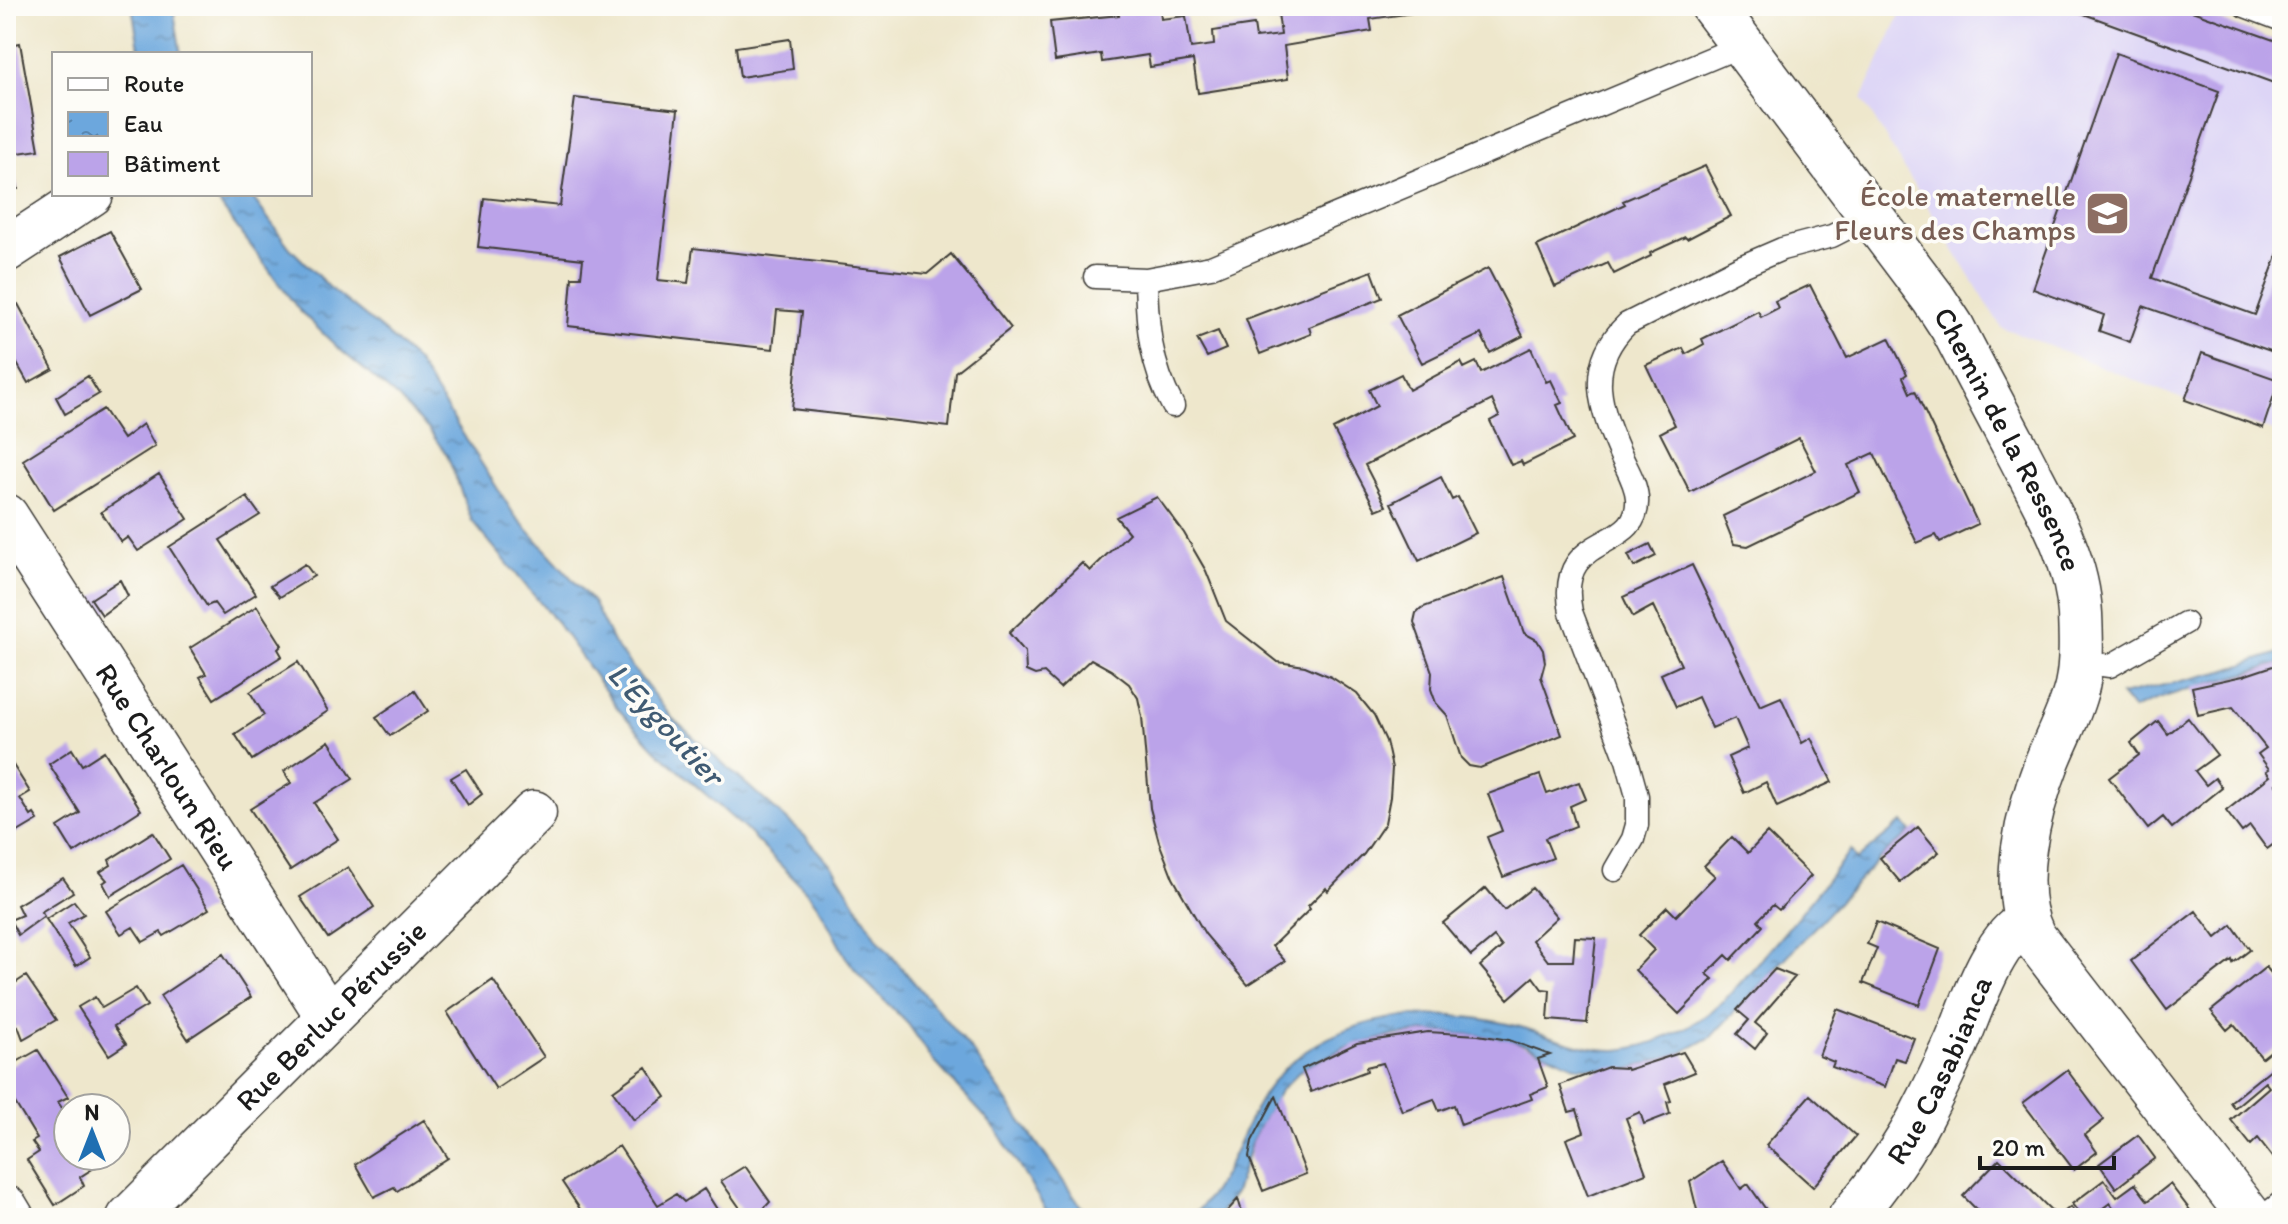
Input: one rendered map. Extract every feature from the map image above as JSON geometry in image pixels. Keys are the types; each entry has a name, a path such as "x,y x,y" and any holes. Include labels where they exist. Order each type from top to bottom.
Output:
{"street":[{"name":"Chemin de la Ressence","path":"1713,6 1952,327 2056,526 2073,568 2077,589 2080,662 2077,687 2039,783 2027,839 2021,885 2029,929"},
{"path":"6,250 88,196"},
{"name":"Rue Charloun Rieu","path":"6,516 329,1018"},
{"name":"Rue Berluc Pérussie","path":"129,1218 534,813"},
{"name":"Rue Casabianca","path":"1850,1218 1873,1190 1920,1119 1987,973 2007,938 2017,926 2029,929"},
{"path":"2029,929 2251,1218"},
{"path":"6,1208 12,1218"}],"lane":[{"path":"2245,6 2282,20"},
{"path":"1095,277 1146,279 1211,267 1743,45"},
{"path":"1615,870 1633,839 1637,825 1637,796 1568,596 1571,572 1578,559 1626,529 1636,512 1635,489 1603,411 1599,386 1603,359 1617,333 1627,324 1748,263 1782,249 1832,236 1871,216"},
{"path":"1146,279 1153,359 1158,378 1173,406"},
{"path":"2080,662 2110,666 2185,623"},
{"path":"2262,1218 2282,1202"}],"shaded area":[{"name":"École maternelle Fleurs des Champs","path":"1904,6 2061,6 2282,86 2282,434 2185,400 2001,327 1862,99"}],"water":[{"path":"132,6 173,6 181,52 140,52"},
{"name":"L'Eygoutier","path":"214,196 251,196 290,248 329,287 417,362 515,516 593,602 614,644 672,718 807,838 833,867 879,941 973,1052 1089,1218 1051,1218 996,1129 934,1061 908,1024 861,977 845,956 809,894 745,829 657,751 619,710 557,623 472,521 447,455 428,429 398,398 338,348 299,310"},
{"path":"2282,652 2282,663 2188,689 2133,709 2121,695 2224,671"},
{"path":"1903,822 1911,832 1880,858 1711,1037 1683,1052 1627,1070 1577,1067 1525,1044 1478,1035 1428,1032 1396,1035 1344,1048 1302,1069 1280,1091 1252,1141 1235,1193 1216,1218 1190,1218 1208,1199 1222,1177 1268,1089 1284,1069 1330,1037 1382,1020 1436,1015 1490,1020 1604,1050 1638,1047 1658,1040 1697,1021 1719,1005 1776,942 1851,850 1856,860"}],"building":[{"path":"1118,6 1140,6 1141,10 1160,8 1161,19 1186,16 1191,48 1214,45 1213,31 1254,25 1256,38 1281,35 1277,6 1412,6 1413,13 1370,19 1372,31 1284,46 1288,79 1198,93 1193,60 1150,67 1148,55 1102,62 1101,54 1055,61 1050,22 1119,15"},
{"path":"2062,6 2178,6 2282,43 2282,86"},
{"path":"790,39 793,69 740,77 736,47"},
{"path":"20,43 39,150 11,154 18,189 6,191 6,46"},
{"path":"2116,53 2219,91 2152,278 2255,315 2282,242 2282,355 2143,306 2130,342 2099,331 2104,315 2033,289"},
{"path":"575,98 678,110 658,280 688,283 693,248 927,274 951,254 1011,328 955,372 949,427 792,409 802,312 777,310 773,349 568,326 572,277 581,277 583,259 478,247 484,198 560,206"},
{"path":"1705,166 1731,216 1687,239 1685,237 1650,253 1651,256 1614,274 1608,263 1555,287 1537,246 1625,204 1623,201"},
{"path":"110,231 142,289 90,315 60,257"},
{"path":"1488,268 1523,336 1490,353 1481,334 1422,363 1397,315"},
{"path":"1372,271 1382,298 1309,327 1311,334 1260,354 1246,319"},
{"path":"1810,285 1847,358 1889,338 1907,374 1903,377 1910,393 1915,391 1978,524 1940,542 1936,535 1917,543 1874,453 1848,465 1860,492 1748,546 1734,544 1723,516 1816,471 1799,438 1690,492 1660,433 1675,425 1646,365 1683,348 1686,354 1704,344 1702,339 1758,311 1761,317 1778,308 1775,301"},
{"path":"18,304 53,369 28,383 6,344 6,309"},
{"path":"1218,331 1226,349 1207,357 1197,339"},
{"path":"1531,348 1546,382 1551,380 1562,403 1557,405 1573,440 1523,465 1521,461 1511,465 1490,421 1499,416 1492,400 1365,465 1386,506 1376,510 1333,429 1377,406 1369,390 1401,374 1409,390 1461,362 1464,368 1476,362 1481,373"},
{"path":"2202,353 2279,380 2263,428 2185,400"},
{"path":"88,376 99,394 65,414 56,397"},
{"path":"103,409 123,439 143,424 155,446 54,510 23,460"},
{"path":"159,474 188,519 138,551 128,537 121,542 101,512"},
{"path":"1441,477 1452,500 1458,497 1476,533 1419,561 1391,503"},
{"path":"247,497 260,515 220,540 256,594 223,615 214,603 207,606 169,547"},
{"path":"1157,497 1184,533 1206,571 1226,621 1278,662 1305,666 1331,677 1357,694 1374,715 1386,741 1392,768 1385,823 1364,854 1328,891 1326,888 1308,906 1310,909 1272,946 1285,961 1248,985 1205,934 1173,878 1150,808 1142,717 1138,698 1129,684 1091,659 1060,688 1044,673 1035,675 1026,671 1025,652 1009,633 1082,563 1090,571 1129,533 1116,517"},
{"path":"1650,544 1656,556 1634,567 1628,555"},
{"path":"305,564 314,576 280,597 270,586"},
{"path":"1692,565 1760,706 1781,697 1802,743 1811,738 1832,782 1777,807 1766,782 1744,793 1728,757 1748,748 1735,718 1712,728 1698,697 1676,707 1661,674 1681,665 1653,606 1633,617 1623,597"},
{"path":"1504,577 1524,633 1537,640 1543,650 1545,662 1541,677 1562,735 1480,768 1469,766 1461,758 1447,715 1436,703 1431,689 1432,672 1414,622 1421,608"},
{"path":"120,580 128,596 102,615 91,599"},
{"path":"257,606 282,645 278,649 282,656 214,699 200,677 206,674 190,648"},
{"path":"298,662 328,711 252,760 235,734 264,715 250,692"},
{"path":"2282,663 2282,780 2276,784 2282,791 2282,838 2267,849 2250,826 2242,832 2226,811 2270,776 2266,771 2269,769 2258,754 2266,748 2233,707 2198,715 2192,687 2243,676"},
{"path":"415,691 428,711 390,736 376,717"},
{"path":"2188,718 2217,755 2195,771 2206,785 2215,778 2222,788 2172,828 2163,817 2148,829 2109,778 2139,755 2131,743 2158,721 2168,734"},
{"path":"329,741 353,779 314,803 338,839 290,870 250,809 291,783 284,771"},
{"path":"72,749 82,765 104,751 141,810 74,853 58,827 80,813 49,764"},
{"path":"6,754 30,792 20,798 31,816 34,814 38,820 6,839"},
{"path":"466,769 482,794 468,805 451,778"},
{"path":"1540,775 1547,794 1579,782 1586,799 1570,806 1576,826 1545,838 1553,858 1503,877 1487,837 1502,831 1488,794"},
{"path":"1918,827 1939,852 1900,882 1880,858"},
{"path":"153,832 170,859 110,896 103,883 107,880 100,872 111,865 109,860"},
{"path":"1767,833 1811,876 1779,910 1773,905 1758,920 1763,926 1731,960 1726,955 1707,974 1713,979 1679,1014 1635,970 1654,950 1639,935 1667,907 1676,916 1715,876 1704,866 1732,837 1748,853"},
{"path":"181,865 209,909 164,936 161,932 143,942 133,927 121,934 106,911"},
{"path":"348,867 374,907 328,938 300,897"},
{"path":"63,878 73,892 41,912 44,916 18,935 10,920 22,915 17,905"},
{"path":"1486,888 1504,910 1532,888 1557,917 1532,940 1548,961 1573,961 1575,937 1596,938 1587,1023 1548,1020 1550,990 1542,989 1533,977 1508,999 1480,966 1502,947 1494,937 1471,956 1443,923"},
{"path":"74,901 84,914 68,923 90,957 76,966 46,919"},
{"path":"2196,911 2216,938 2232,925 2250,950 2233,963 2232,960 2167,1010 2131,961"},
{"path":"1876,922 1940,949 1919,1005 1863,983 1877,948 1867,944"},
{"path":"223,954 251,997 188,1039 160,996"},
{"path":"2266,967 2282,986 2282,1042 2262,1058 2234,1024 2227,1030 2211,1011"},
{"path":"1775,969 1795,977 1755,1023 1767,1033 1755,1049 1737,1034 1749,1020 1737,1010"},
{"path":"26,976 56,1020 23,1039 18,1026 6,1033 6,989"},
{"path":"493,980 544,1057 496,1089 447,1012"},
{"path":"136,988 147,1006 114,1026 126,1044 109,1055 78,1007 95,997 102,1008"},
{"path":"1837,1009 1914,1038 1905,1061 1895,1058 1885,1087 1832,1067 1834,1062 1819,1056"},
{"path":"1428,1032 1509,1040 1550,1055 1538,1059 1548,1087 1530,1094 1532,1099 1461,1125 1454,1105 1439,1111 1434,1099 1402,1111 1383,1063 1366,1067 1367,1071 1311,1092 1302,1069 1357,1043"},
{"path":"38,1050 65,1092 52,1092 52,1172 88,1172 80,1177 84,1186 55,1205 27,1160 39,1152 32,1142 37,1139 6,1088 6,1068"},
{"path":"1683,1052 1695,1072 1665,1084 1671,1101 1667,1102 1670,1114 1644,1124 1640,1112 1626,1118 1646,1173 1588,1196 1566,1139 1584,1132 1577,1110 1569,1112 1560,1085 1608,1067 1627,1070"},
{"path":"2282,1060 2282,1156 2276,1161 2258,1138 2251,1145 2231,1120 2269,1087 2265,1082 2234,1108 2230,1102"},
{"path":"646,1067 666,1097 634,1120 613,1091"},
{"path":"2067,1070 2104,1120 2085,1135 2097,1152 2074,1170 2023,1103"},
{"path":"1810,1095 1856,1136 1813,1187 1766,1145"},
{"path":"1276,1096 1306,1174 1263,1191 1249,1157 1252,1141"},
{"path":"424,1120 448,1158 397,1191 394,1187 374,1197 355,1164"},
{"path":"2138,1135 2155,1158 2116,1188 2099,1164"},
{"path":"619,1146 658,1205 676,1194 684,1202 704,1189 720,1214 713,1218 586,1218 562,1182"},
{"path":"1999,1159 2058,1217 2070,1207 2079,1218 1985,1218 1963,1196"},
{"path":"1722,1161 1741,1189 1748,1184 1772,1218 1699,1218 1690,1182"},
{"path":"745,1166 770,1202 755,1218 747,1218 721,1181"},
{"path":"2104,1180 2117,1197 2135,1184 2148,1201 2170,1184 2196,1218 2121,1218 2110,1203 2095,1214 2098,1218 2083,1218 2072,1204"},
{"path":"1238,1199 1244,1218 1221,1218"}],"place":[{"name":"École maternelle Fleurs des Champs","path":"2107,213"}]}
